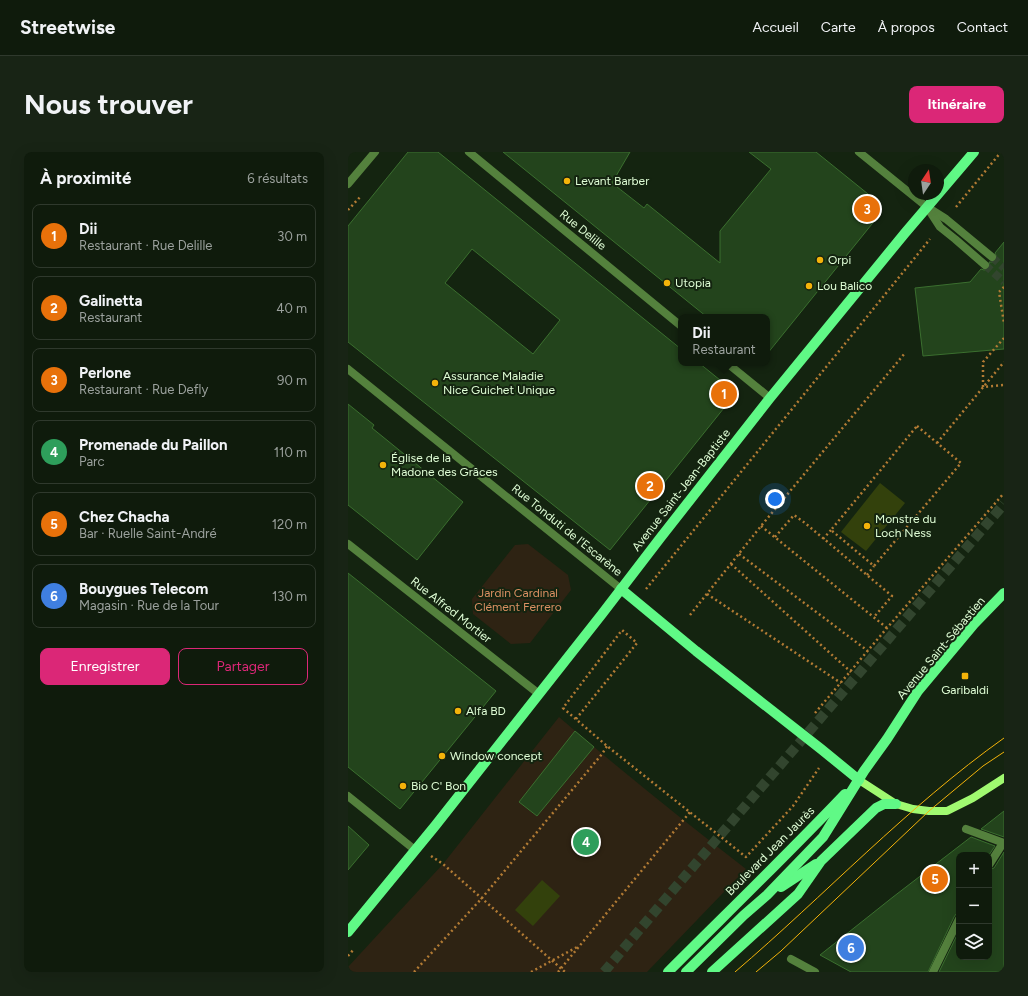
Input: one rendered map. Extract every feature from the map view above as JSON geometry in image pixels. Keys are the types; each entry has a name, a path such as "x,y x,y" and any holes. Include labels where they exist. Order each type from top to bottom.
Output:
{"main road":[{"name":"Avenue Saint-Jean-Baptiste","path":"348,932 539,694 770,398 905,233 974,152"},
{"path":"621,589 696,651 821,749 858,780 823,837 767,895 744,915 686,972"},
{"name":"Avenue Saint-Sébastien","path":"858,780 918,691 974,624 1004,593"},
{"name":"Boulevard Jean Jaurès","path":"668,972 806,835 858,780"},
{"path":"712,972 798,894 821,861 876,808 884,804 896,804"},
{"path":"767,895 821,861"}],"street":[{"path":"348,184 375,152"},
{"name":"Rue Delille","path":"469,152 678,324"},
{"path":"859,152 927,207 946,219 992,257"},
{"path":"927,207 940,227 985,265"},
{"path":"731,366 770,398"},
{"name":"Rue Tonduti de l'Escarène","path":"348,369 621,589"},
{"name":"Rue Alfred Mortier","path":"348,544 539,694"},
{"path":"858,780 896,804 913,809 947,811 973,798 1004,778"},
{"path":"348,796 415,850"},
{"path":"966,829 1004,843 992,861"},
{"path":"933,972 957,924"},
{"path":"791,959 815,972"}],"path":[{"path":"946,219 1001,152"},
{"path":"666,564 940,227"},
{"path":"1004,287 999,292 1004,323"},
{"path":"984,387 984,362 1004,338"},
{"path":"690,615 761,526 905,353"},
{"path":"937,443 1004,362"},
{"path":"984,387 1004,385"},
{"path":"823,539 917,426 961,463 867,575"},
{"path":"815,713 1004,493"},
{"path":"775,537 794,515 892,596 874,618"},
{"path":"761,526 887,628"},
{"path":"831,530 874,566"},
{"path":"739,554 868,651"},
{"path":"731,564 851,672"},
{"path":"707,594 841,683"},
{"path":"576,719 637,643 622,630 563,708 607,746 746,857 793,806 820,766"},
{"path":"414,972 482,898 602,754 607,746"},
{"path":"558,972 690,812"},
{"path":"443,864 566,972"},
{"path":"531,972 581,945"}],"green space":[{"name":"Jardin Cardinal Clément Ferrero","path":"528,544 568,575 571,590 530,643 511,644 473,614 472,599 515,545"},
{"path":"559,717 605,756 746,869 647,972 348,972 348,967 443,864"}],"shaded area":[{"path":"880,483 905,503 866,551 841,532"},
{"path":"542,880 560,896 533,926 515,910"}],"building":[{"path":"408,152 438,152 678,347 678,366 703,366 736,393 610,550 348,342 348,226","holes":["472,249 560,320 533,354 445,283"]},
{"path":"503,152 630,152 612,183 644,208 647,204 720,263 720,231 771,169 749,152 816,152 873,198 877,211 876,219 770,350 770,314 703,314"},
{"path":"1004,242 1004,349 923,356 915,288 970,282 981,269 989,269 989,262 996,261 997,258 995,253"},
{"name":"Église de la Madone des Grâces","path":"348,404 374,425 372,428 463,502 417,560 348,505"},
{"path":"348,573 496,691 400,809 348,767"},
{"path":"575,731 594,747 537,816 519,802"},
{"path":"1004,811 1004,837 981,829"},
{"path":"348,826 369,845 348,870"},
{"path":"971,837 995,846 991,852 956,852 956,914 928,972 851,972 820,955"},
{"path":"1004,852 1004,972 939,972 956,937 956,960 992,960 992,869"}],"tunnel":[{"path":"992,257 1004,268"},
{"path":"985,265 1004,282"},
{"path":"604,972 1004,504"}],"tram line":[{"path":"735,972 900,822 968,765 1004,738"},
{"path":"756,972 781,951 929,811 983,766 1004,752"}],"place":[{"name":"Levant Barber","path":"567,181"},
{"name":"Perlone","path":"867,209"},
{"name":"Orpi","path":"820,260"},
{"name":"Utopia","path":"667,283"},
{"name":"Lou Balico","path":"809,286"},
{"name":"Assurance Maladie Nice Guichet Unique","path":"435,383"},
{"name":"Dii","path":"724,394"},
{"name":"Église de la Madone des Grâces","path":"383,465"},
{"name":"Galinetta","path":"650,486"},
{"name":"Monstre du Loch Ness","path":"867,526"},
{"name":"Garibaldi","path":"965,676"},
{"name":"Alfa BD","path":"458,711"},
{"name":"Window concept","path":"442,756"},
{"name":"Bio C' Bon","path":"403,786"},
{"name":"Promenade du Paillon","path":"586,842"},
{"name":"Chez Chacha","path":"935,879"},
{"name":"Bouygues Telecom","path":"851,948"}]}
